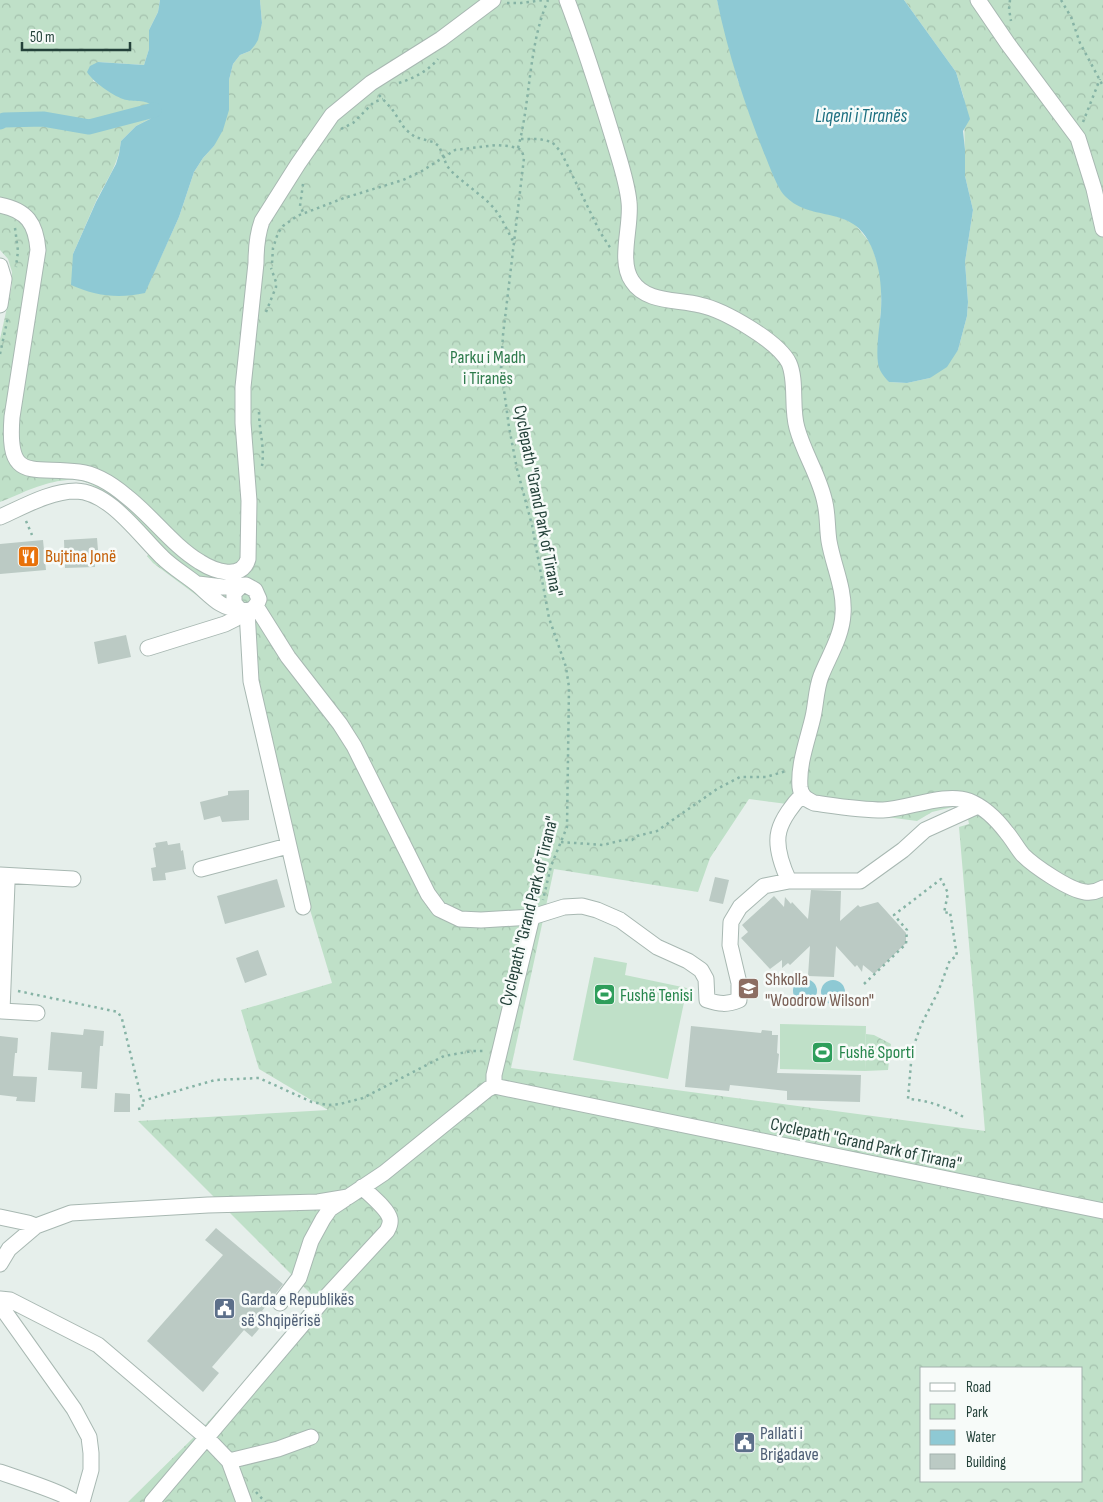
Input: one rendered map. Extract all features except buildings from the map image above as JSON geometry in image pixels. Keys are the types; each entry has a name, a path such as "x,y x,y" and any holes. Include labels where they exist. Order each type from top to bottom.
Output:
{"street":[{"path":"0,205 18,211 32,224 36,234 38,250 12,417 11,434 14,456 18,463 31,470 80,472 102,480 127,496 200,562 217,570 235,572 242,569 248,559 249,501 243,423 243,387 244,365 252,312 258,230 267,213 332,115 371,84 441,39 493,0"},
{"path":"567,0 603,105 624,176 630,203 626,264 630,279 639,290 654,297 702,305 721,313 772,342 789,364 797,428 825,501 829,542 841,590 844,612 839,635 821,678 803,759 800,787 802,795 814,803 883,810 938,800 956,799 969,801 991,816 1007,832 1023,854 1042,870 1073,889 1086,892 1103,888"},
{"path":"978,0 1008,44 1078,138 1096,197 1103,229"},
{"path":"0,266 4,279 0,304"},
{"path":"0,517 56,494 78,491 93,495 110,504 176,570 198,584 220,604 230,609 246,609"},
{"path":"148,648 226,624 235,619 258,599 255,590 246,586 223,587 198,584"},
{"path":"241,586 234,593 234,603 246,609 288,657 340,724 354,746 417,874 439,909 460,919 481,920 536,916 564,907 582,906 611,915 634,928 657,947 688,960 701,970 706,979 707,1000 718,1004 730,1004 739,1000 736,970 730,945 731,922 740,907 764,886 789,881 860,881 903,850 925,830 978,806"},
{"path":"246,609 251,681 303,907"},
{"path":"789,881 780,854 779,831 792,807 802,795"},
{"path":"201,869 288,846"},
{"path":"3,876 73,879"},
{"path":"3,876 8,883 2,1011 36,1013"},
{"path":"280,1303 300,1278 311,1242 323,1218 330,1210 406,1156 491,1087 536,916"},
{"path":"491,1087 1103,1211"},
{"path":"152,1502 325,1298 387,1231 390,1218 386,1211 362,1187"},
{"path":"0,1264 10,1249 7,1244 36,1226 71,1213 208,1205 318,1202 348,1197"},
{"path":"0,1217 36,1226"},
{"path":"0,1299 10,1300 98,1345 206,1437 229,1461 244,1502"},
{"path":"0,1305 74,1409 89,1437 91,1470 82,1502"},
{"path":"229,1461 278,1449 311,1437"},
{"path":"0,1472 72,1499 74,1502"}],"path":[{"path":"264,317 276,287 271,270 278,234 284,226 304,214 344,198 403,180 422,171 455,150 497,145 518,148 521,139 532,59 542,14 548,0"},
{"path":"1061,0 1071,17 1080,43 1103,86"},
{"path":"1078,138 1100,79"},
{"path":"371,84 378,95 392,109 405,129 415,137 433,142 439,146 447,166 494,208 514,242"},
{"path":"337,132 353,122 374,102 383,99"},
{"path":"521,139 539,139 552,142 561,152 600,232 616,257 626,264"},
{"name":"Cyclepath \"Grand Park of Tirana\"","path":"518,148 522,151 524,158 501,368 510,437 532,525 549,618 568,678 567,826 551,866 536,916"},
{"path":"259,407 263,457 260,474"},
{"path":"561,842 603,845 623,840 632,840 637,836 657,831 717,789 740,777 771,776 793,770 803,759"},
{"path":"864,984 906,944 907,930 894,915 941,879 948,893 944,913 950,912 957,956 950,960 912,1051 908,1099 933,1104 965,1118"},
{"path":"3,987 118,1012 122,1019 142,1101 143,1108 138,1109"},
{"path":"142,1101 215,1080 258,1078 312,1102 328,1105 340,1104 363,1098 444,1056 474,1051 500,1050"}],"green space":[{"name":"Parku i Madh i Tiranës","path":"0,0 160,0 158,12 149,30 149,49 144,65 98,62 93,81 137,100 149,102 154,106 154,114 150,119 136,126 121,141 115,164 97,199 73,254 145,292 179,217 194,172 214,146 229,94 229,80 233,64 240,55 250,51 262,23 260,0 717,0 738,81 833,215 854,223 871,244 881,273 878,347 889,382 907,383 930,378 958,350 967,316 968,302 965,262 973,210 965,176 964,98 956,72 904,0 1103,0 1103,1502 128,1502 196,1435 318,1301 138,1121 328,1110 259,1069 241,1010 332,983 305,893 259,683 252,618 228,616 211,606 153,563 147,556 158,544 111,497 89,483 77,480 64,480 32,489 0,502 0,339 12,285 12,272 8,259 0,250","holes":["749,799 917,821 932,812 965,804 969,824 959,827 985,1131 511,1068 554,869 698,892 710,858"]},
{"path":"594,957 627,963 625,975 687,988 668,1079 573,1060"},
{"name":"Fushë Sporti","path":"780,1024 866,1026 865,1071 780,1069"},
{"path":"866,1034 874,1035 891,1044 888,1070 865,1071"}],"water":[{"path":"160,0 260,0 262,23 258,40 250,51 240,55 233,64 229,80 229,110 223,130 214,146 194,172 179,217 145,293 116,296 89,292 71,285 73,254 96,202 116,164 121,141 136,126 150,119 154,114 154,107 151,104 119,97 98,84 87,72 90,66 98,62 144,65 149,49 149,30 158,12"},
{"name":"Liqeni i Tiranës","path":"717,0 904,0 956,72 970,119 963,131 965,176 973,210 965,262 968,302 967,316 958,350 947,367 930,378 907,383 889,382 881,372 878,365 877,349 881,310 881,285 871,246 863,233 854,224 832,215 808,210 796,205 779,188 743,97 731,59"},
{"path":"805,979 810,980 816,986 816,996 810,1002 805,1003 800,1002 794,996 793,991 794,986 800,980"},
{"path":"833,980 841,984 845,992 841,1000 833,1004 825,1000 821,992 825,984"}],"waterway":[{"path":"0,122 4,120 43,119 89,127 154,110"}],"place":[{"name":"Bujtina Jonë","path":"29,556"},
{"name":"Shkolla \"Woodrow Wilson\"","path":"749,989"},
{"name":"Fushë Tenisi","path":"604,995"},
{"name":"Fushë Sporti","path":"823,1052"},
{"name":"Garda e Republikës së Shqipërisë","path":"225,1309"},
{"name":"Pallati i Brigadave","path":"744,1443"}]}
